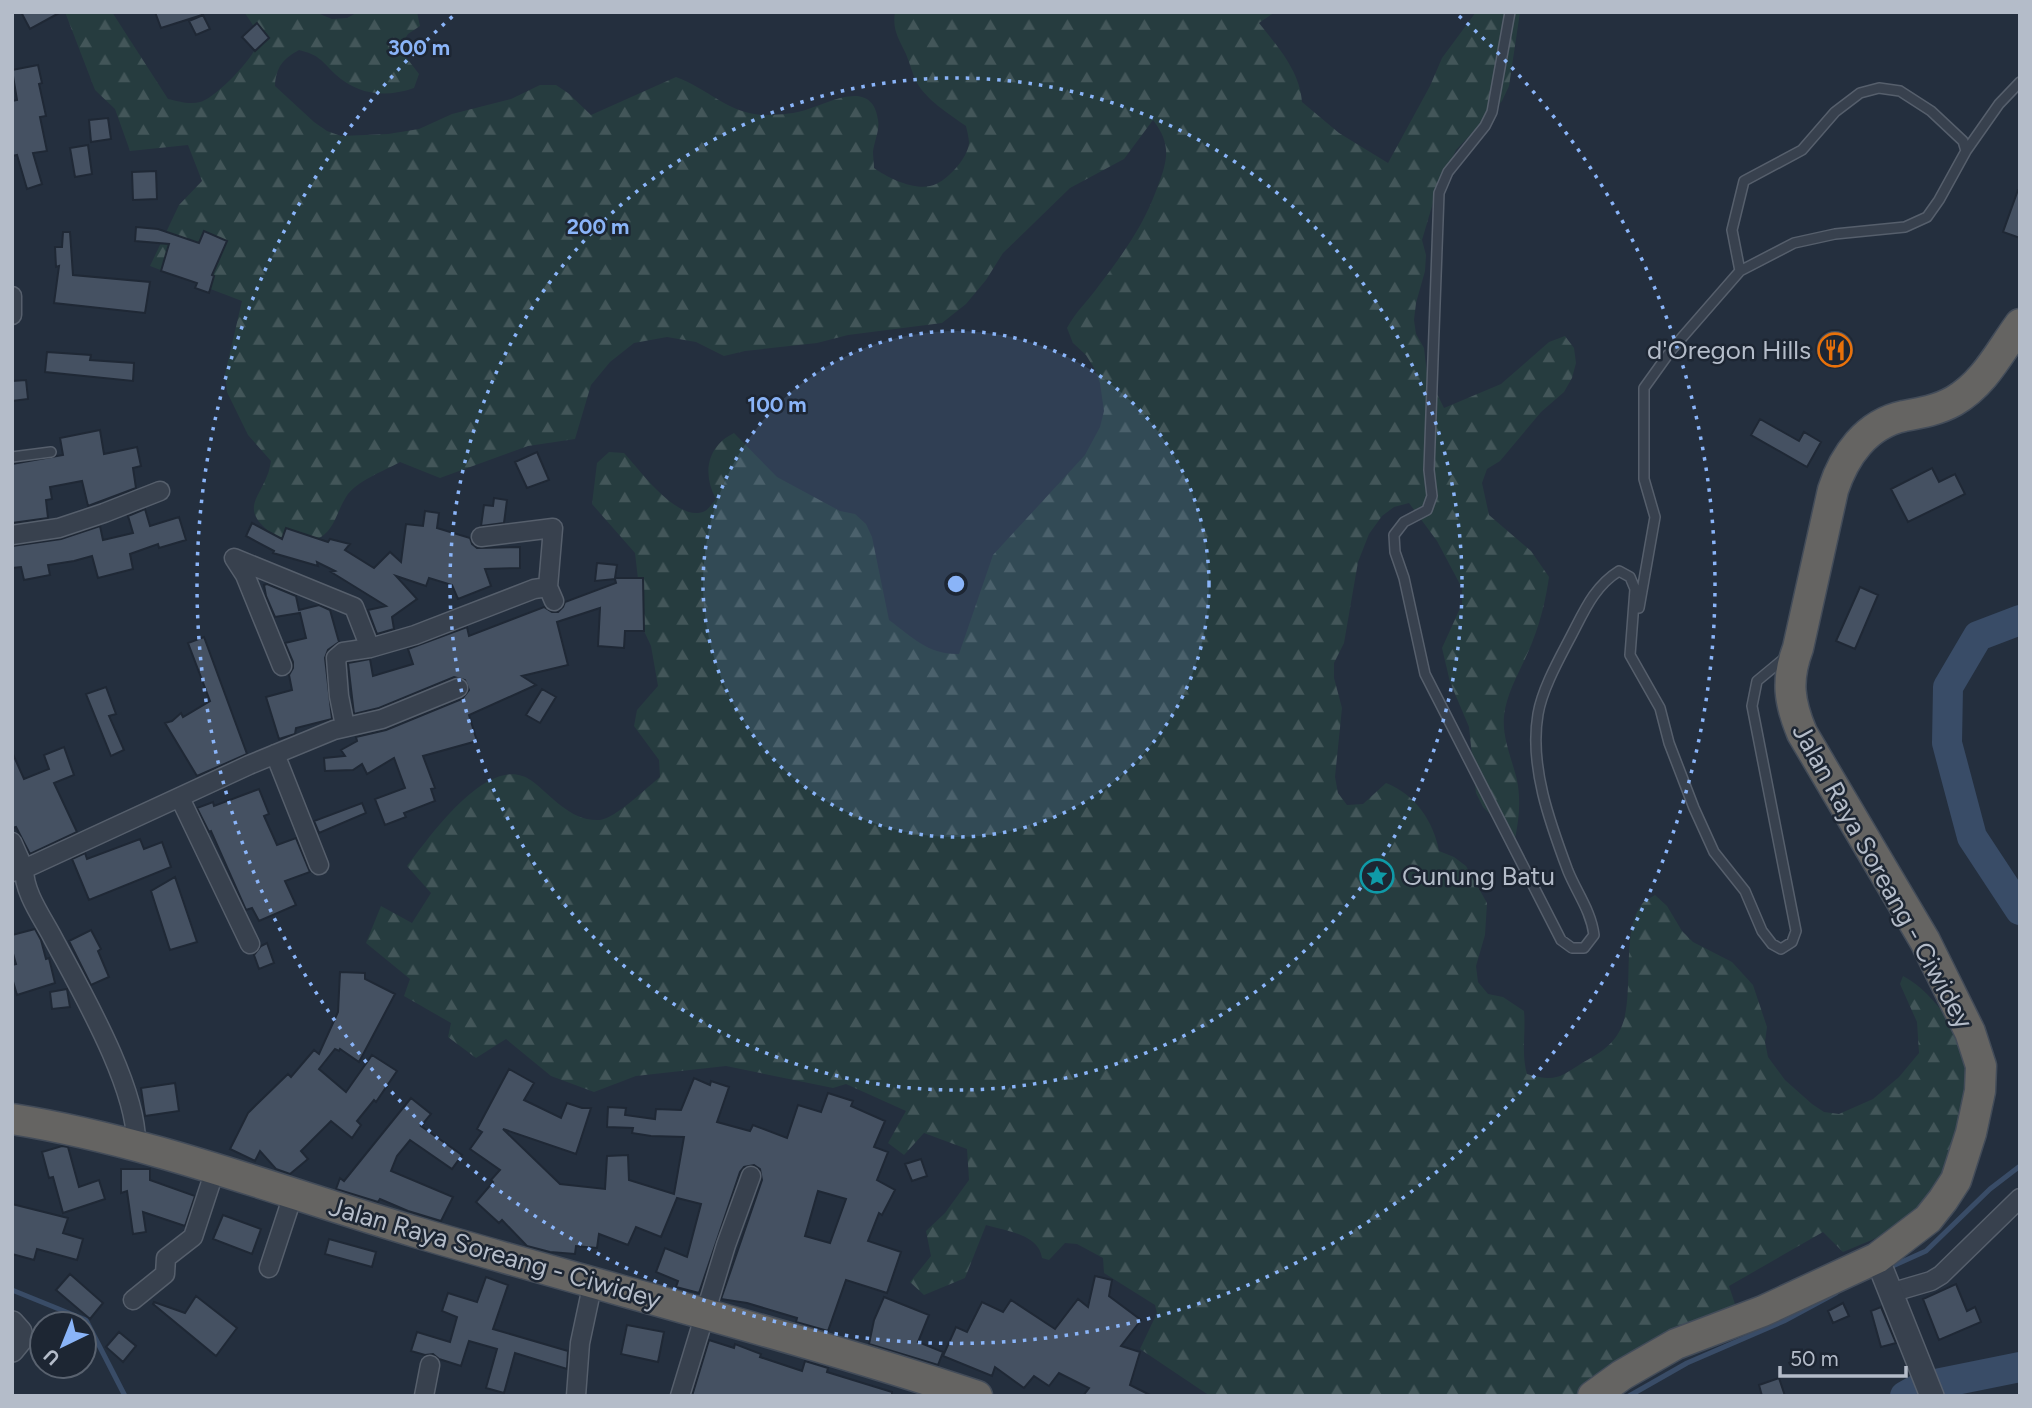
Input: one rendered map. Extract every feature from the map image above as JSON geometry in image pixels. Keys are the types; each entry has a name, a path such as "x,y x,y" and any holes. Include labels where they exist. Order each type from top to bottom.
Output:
{"highway":[{"name":"Jalan Raya Soreang - Ciwidey","path":"1593,1396 1622,1375 1676,1344 1763,1311 1883,1273 1956,1180 1976,1113 1981,1066 1970,1032 1924,941 1802,733 1794,715 1790,692 1791,668 1798,648 1833,490 1841,467 1857,444 1871,431 1901,417 1922,414 1955,400 1983,379 2020,324"},
{"name":"Jalan Raya Soreang - Ciwidey","path":"12,1119 54,1125 136,1145 293,1195 890,1367 977,1396"}],"street":[{"path":"12,297 12,315"},
{"path":"12,535 59,528 160,491"},
{"path":"345,726 336,657 343,652 370,648 415,635 534,589 551,594 553,528 481,537"},
{"path":"282,666 246,575 234,558 354,607 370,648"},
{"path":"18,871 275,754 345,726 382,719 458,688"},
{"path":"275,754 319,865"},
{"path":"180,798 250,944"},
{"path":"12,842 18,871 112,1057 131,1104 136,1145"},
{"path":"133,1300 166,1273 166,1258 193,1237 215,1170"},
{"path":"680,1396 726,1245 751,1176"},
{"path":"269,1268 293,1195"},
{"path":"1883,1273 1931,1281 1941,1275 2020,1198"},
{"path":"1883,1273 1932,1396"},
{"path":"576,1396 580,1343 593,1282"},
{"path":"12,1323 20,1332 21,1339 12,1350"},
{"path":"424,1396 430,1365"}],"lane":[{"path":"1510,12 1492,112 1485,126 1448,172 1439,193 1429,470 1432,496 1427,510 1404,522 1394,535 1395,552 1404,578 1426,674 1549,921 1561,940 1572,948 1584,948 1594,935 1592,918 1570,875 1552,829 1541,787 1537,741 1538,713 1557,662 1595,593 1606,579 1619,571 1630,578 1635,589 1630,655 1660,708 1669,743 1714,852 1745,891 1762,931 1772,944 1781,949 1792,942 1796,931 1752,706 1757,681 1798,648"},
{"path":"1630,655 1655,517 1644,478 1644,388 1672,349 1740,271 1794,243 1835,234 1905,227 1927,217 1966,151 1999,104 2020,82"},
{"path":"1740,271 1732,230 1744,181 1802,149 1835,111 1860,93 1879,88 1900,91 1931,111 1963,141 1966,151"},
{"path":"12,457 51,452"}],"green space":[{"path":"65,12 112,12 168,99 192,103 200,102 215,93 243,66 256,48 257,33 244,12 315,12 332,19 347,18 358,12 417,12 420,26 408,34 399,48 419,74 414,88 382,94 362,90 344,81 315,56 299,50 281,64 275,86 314,122 341,136 388,134 419,129 452,114 511,99 540,85 556,85 591,115 676,77 751,114 798,112 858,96 867,99 874,107 878,120 873,152 874,168 901,182 923,187 936,184 955,169 965,156 969,139 966,126 920,88 897,34 895,12 1275,12 1259,23 1292,69 1302,102 1339,133 1388,163 1430,86 1442,58 1476,12 1520,12 1509,86 1502,101 1456,150 1435,196 1422,240 1426,255 1425,271 1414,320 1416,334 1424,348 1427,374 1444,408 1501,384 1549,342 1565,336 1574,348 1576,363 1564,392 1541,412 1500,461 1487,469 1482,483 1489,515 1531,551 1549,577 1538,625 1512,687 1504,716 1506,740 1519,795 1515,839 1483,807 1476,793 1469,727 1450,682 1442,648 1462,604 1462,588 1437,541 1409,503 1394,507 1382,516 1369,534 1358,562 1344,643 1334,663 1334,678 1342,708 1335,777 1338,793 1347,805 1363,804 1386,783 1396,788 1422,810 1433,830 1439,851 1466,866 1487,903 1485,935 1476,966 1478,982 1488,994 1503,997 1524,1011 1524,1058 1527,1074 1544,1078 1562,1075 1603,1050 1616,1037 1627,1003 1629,949 1635,916 1643,903 1655,895 1667,906 1682,931 1693,942 1732,962 1753,985 1767,1027 1765,1042 1768,1057 1785,1080 1824,1112 1839,1114 1873,1099 1899,1077 1919,1053 1917,1022 1900,984 1903,976 1926,993 1937,1004 1981,1066 1953,1163 1910,1224 1843,1252 1823,1232 1729,1286 1735,1304 1578,1396 1210,1396 1140,1349 1157,1313 1155,1305 1104,1273 1103,1258 1077,1244 1065,1243 1049,1260 1042,1258 1040,1250 1028,1239 986,1225 965,1278 924,1295 910,1282 931,1256 926,1231 945,1213 969,1180 967,1149 924,1133 904,1155 888,1143 906,1111 846,1084 833,1088 726,1066 636,1076 594,1092 551,1076 506,1039 476,1058 448,1037 451,1023 404,996 410,979 366,943 381,906 412,923 431,893 407,866 445,818 480,786 498,777 515,774 532,781 580,817 600,820 622,808 660,777 659,760 634,726 637,710 658,686 651,646 644,631 635,553 592,504 597,463 609,452 624,453 672,503 694,513 705,511 716,499 708,471 713,453 718,445 734,433 777,477 840,511 855,514 866,524 872,537 889,620 930,648 948,654 959,654 993,555 1085,455 1100,427 1104,411 1100,383 1086,355 1073,343 1067,328 1139,228 1163,171 1166,146 1163,138 1153,120 1124,159 1070,188 1003,253 966,304 942,323 848,335 817,343 724,356 696,342 667,337 634,343 610,362 591,385 575,439 528,446 440,478 400,462 363,481 351,491 333,524 321,537 310,540 289,539 270,533 255,514 255,502 271,461 248,435 227,392 225,374 242,301 150,266 179,205 202,181 188,145 130,151 115,109 95,90"}],"building":[{"path":"21,12 61,12 30,29"},
{"path":"155,12 201,12 202,15 161,28"},
{"path":"203,15 210,29 196,35 189,21"},
{"path":"257,23 269,38 255,51 242,37"},
{"path":"38,65 46,116 40,117 47,151 33,153 42,184 27,189 17,155 12,156 12,101 17,100 12,70"},
{"path":"108,118 111,139 91,142 89,120"},
{"path":"88,145 92,174 75,177 70,148"},
{"path":"156,171 157,199 133,200 132,172"},
{"path":"2020,190 2020,238 2003,232"},
{"path":"136,227 158,229 199,243 204,231 227,241 212,275 214,276 209,293 195,288 197,283 161,271 169,244 135,241"},
{"path":"63,232 70,232 73,275 150,282 145,313 54,303 59,266 56,267 55,247 62,247"},
{"name":"d'Oregon Hills","path":"1835,330 1848,336 1854,349 1848,362 1835,368 1822,362 1816,349 1822,336"},
{"path":"47,352 91,355 90,360 134,363 133,381 45,372"},
{"path":"26,380 28,399 12,401 12,381"},
{"path":"1760,419 1799,441 1804,432 1821,442 1807,467 1751,435"},
{"path":"100,430 104,454 137,447 141,466 133,468 136,488 88,506 82,481 50,487 52,499 46,500 48,518 12,523 12,464 63,455 60,438"},
{"path":"537,452 549,480 527,488 515,462"},
{"path":"1932,468 1939,482 1955,474 1965,494 1908,522 1891,489"},
{"path":"494,498 507,500 504,523 481,526 484,505 493,506"},
{"path":"145,509 150,526 179,517 186,540 159,548 158,544 130,554 133,569 98,578 92,556 48,565 50,575 24,580 21,567 12,568 12,546 61,539 100,526 103,540 133,533 128,516"},
{"path":"425,511 439,513 437,528 470,538 477,548 520,547 520,568 485,569 491,586 458,599 452,585 429,578 426,586 396,576 417,599 392,617 394,629 377,634 368,610 386,606 317,562 318,566 273,553 274,551 246,536 252,523 282,539 286,528 328,542 330,539 350,544 345,550 374,568 390,552 401,562 406,524 423,526"},
{"path":"597,563 617,565 615,578 643,578 644,631 625,631 624,648 598,646 600,608 557,622 568,665 522,676 536,685 469,715 477,741 423,756 435,788 431,789 435,801 404,813 406,817 385,825 375,799 405,788 394,758 367,774 362,764 353,770 325,771 324,758 345,756 341,750 357,741 356,737 386,730 462,699 469,690 465,680 454,677 379,708 354,714 348,663 370,659 373,676 413,664 408,649 467,627 469,636 544,607 558,612 565,602 616,583 615,579 595,581"},
{"path":"264,585 296,596 299,610 319,605 330,610 339,642 328,650 325,658 332,719 296,728 295,734 279,739 266,697 292,690 289,675 293,662 285,643 306,638 300,613 275,617 266,596"},
{"path":"1860,587 1878,595 1855,649 1836,641"},
{"path":"204,637 247,754 197,776 165,723 181,713 183,717 210,701 188,643"},
{"path":"106,687 116,714 109,716 124,750 111,756 86,694"},
{"path":"542,689 556,697 540,723 526,715"},
{"path":"64,747 74,775 54,783 77,832 30,854 16,827 12,828 12,752 24,779 49,769 44,755"},
{"path":"259,789 269,814 264,816 277,845 296,838 310,872 285,881 296,905 259,921 252,908 246,910 211,831 209,832 197,808 213,802 214,806"},
{"path":"362,803 366,813 319,833 314,821"},
{"path":"140,839 144,849 162,842 171,867 89,900 72,859 85,853 87,859"},
{"path":"175,877 197,942 170,950 151,891"},
{"path":"35,929 46,959 49,958 55,983 17,995 12,978 12,965 16,964 12,935"},
{"path":"91,930 101,949 98,951 109,977 91,985 69,941"},
{"path":"267,943 274,963 259,969 254,955"},
{"path":"340,972 365,973 365,979 395,994 359,1062 340,1049 335,1049 319,1069 346,1092 372,1055 397,1071 376,1102 374,1100 357,1121 361,1125 352,1138 331,1121 301,1151 308,1159 290,1174 276,1169 260,1151 255,1161 230,1149 248,1113 288,1074 291,1077 314,1050 319,1054 338,1012"},
{"path":"67,989 70,1007 52,1009 50,992"},
{"path":"509,1069 534,1083 524,1100 561,1118 567,1103 591,1108 576,1154 503,1129 560,1184 605,1189 607,1156 628,1155 629,1180 674,1194 684,1137 651,1136 632,1133 633,1128 607,1127 608,1107 626,1108 625,1115 655,1119 656,1109 681,1110 694,1078 710,1085 711,1081 729,1087 717,1122 750,1131 753,1125 787,1138 798,1105 821,1112 828,1093 853,1101 851,1106 885,1121 874,1147 888,1152 877,1180 895,1190 882,1215 879,1213 868,1241 901,1252 887,1293 846,1280 828,1331 796,1322 797,1318 747,1303 721,1299 762,1180 760,1169 754,1165 744,1167 740,1172 699,1293 676,1287 678,1281 656,1272 665,1248 687,1257 701,1204 677,1198 661,1237 636,1227 628,1245 599,1234 597,1248 576,1246 575,1254 550,1252 527,1246 502,1220 499,1223 476,1202 500,1170 470,1149 482,1132 477,1129","holes":["818,1191 846,1199 830,1243 805,1236"]},
{"path":"175,1083 179,1111 145,1116 141,1088"},
{"path":"411,1098 431,1114 421,1126 462,1155 452,1169 410,1140 397,1156 391,1171 453,1197 441,1221 380,1199 378,1202 336,1189 340,1178 344,1181"},
{"path":"62,1146 68,1147 79,1187 99,1180 105,1199 63,1213 53,1177 49,1178 42,1152"},
{"path":"921,1159 927,1176 912,1181 905,1164"},
{"path":"121,1169 150,1169 150,1180 195,1196 185,1226 143,1212 146,1232 133,1234 127,1191 121,1193"},
{"path":"12,1204 68,1218 63,1233 83,1239 77,1260 37,1249 34,1260 12,1254"},
{"path":"223,1215 261,1229 252,1254 213,1239"},
{"path":"329,1239 376,1252 372,1267 325,1254"},
{"path":"70,1274 103,1303 97,1310 79,1310 56,1290"},
{"path":"1095,1276 1112,1280 1109,1296 1141,1320 1121,1346 1140,1352 1130,1385 1152,1396 1083,1396 1089,1388 1059,1373 1049,1386 1034,1376 1024,1388 995,1367 992,1376 943,1356 956,1327 967,1332 982,1302 1003,1312 1011,1300 1055,1329 1078,1299 1088,1307"},
{"path":"486,1277 508,1285 493,1329 568,1351 567,1369 515,1353 504,1393 486,1388 497,1349 469,1341 461,1366 439,1359 433,1354 411,1351 417,1332 450,1342 457,1317 442,1311 448,1293 477,1302"},
{"path":"1956,1284 1967,1311 1975,1307 1981,1322 1939,1340 1923,1299"},
{"path":"196,1296 237,1328 216,1356 153,1304 154,1302 185,1313"},
{"path":"884,1297 929,1315 918,1342 943,1352 938,1365 869,1344 874,1320"},
{"path":"1843,1303 1849,1316 1833,1323 1828,1311"},
{"path":"1881,1307 1896,1343 1881,1347 1871,1311"},
{"path":"627,1325 664,1332 658,1362 621,1354"},
{"path":"119,1332 136,1346 123,1362 106,1347"},
{"path":"709,1340 734,1348 735,1344 761,1354 760,1357 802,1371 805,1361 828,1368 827,1372 892,1392 892,1396 692,1396"},
{"path":"1779,1378 1785,1396 1762,1396 1759,1385"}],"waterway":[{"path":"2020,620 1978,636 1948,687 1947,743 1972,837 2020,910"},
{"path":"1886,1269 1926,1251 1990,1189 2020,1166"},
{"path":"12,1290 86,1320 125,1396"},
{"path":"1629,1396 1687,1363 1784,1321 1836,1293"},
{"path":"1905,1396 1921,1387 2020,1367"}],"place":[{"name":"d'Oregon Hills","path":"1835,350"},
{"name":"Gunung Batu","path":"1377,876"}]}
